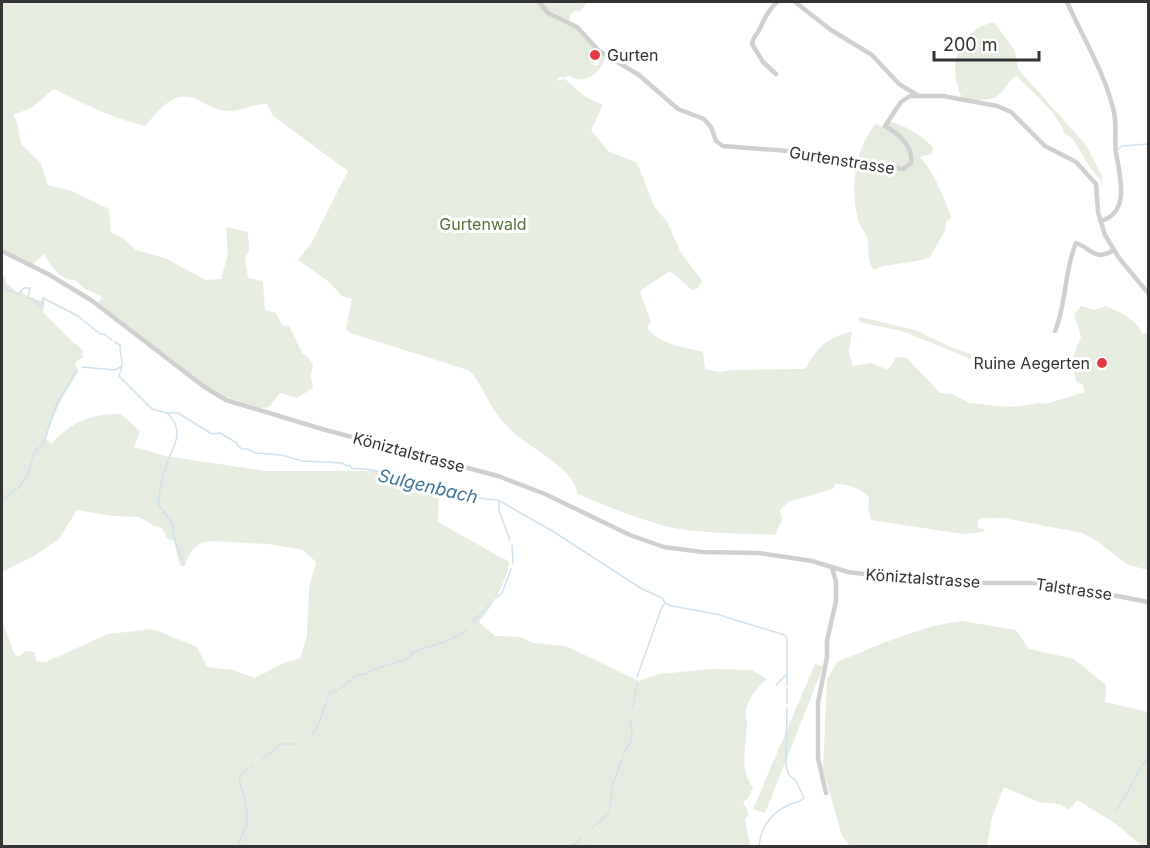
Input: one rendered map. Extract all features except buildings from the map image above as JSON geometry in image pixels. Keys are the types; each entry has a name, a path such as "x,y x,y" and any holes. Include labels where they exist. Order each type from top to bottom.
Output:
{"street":[{"name":"Gurtenstrasse","path":"539,2 548,13 577,27 599,51 639,75 678,109 704,119 711,128 716,141 723,146 801,152 903,169 911,163 912,152 905,142 885,126 904,99 917,95"},
{"path":"776,74 763,62 752,44 766,14 777,2"},
{"path":"795,2 835,33 872,55 898,84 917,95 943,96 989,104 1011,112 1045,146 1076,162 1098,187 1096,201 1105,235 1139,284 1149,293"},
{"path":"1067,2 1094,58 1114,114 1116,150 1122,184 1116,212 1100,221"},
{"path":"1054,331 1062,311 1069,267 1076,243 1097,256 1106,255 1114,250"},
{"name":"Köniztalstrasse","path":"2,251 48,274 91,300 203,387 226,400 322,429 498,476 545,494 630,535 664,547 702,552 753,552 812,561 848,572 936,581 998,583"},
{"path":"826,792 818,758 819,703 827,657 827,641 836,600 836,582 832,568"},
{"name":"Köniztalstrasse","path":"836,582 848,572"},
{"name":"Talstrasse","path":"998,583 1037,582 1062,585 1149,602"}],"green space":[{"name":"Gurtenwald","path":"2,2 538,2 543,8 577,28 593,47 594,65 599,63 596,51 605,57 601,68 592,76 575,79 570,76 558,78 556,81 565,79 584,96 603,105 591,130 608,151 637,163 654,206 668,223 680,251 702,281 698,288 692,290 670,271 640,291 651,322 647,328 665,341 703,352 705,369 719,372 805,369 824,344 852,331 849,352 853,366 872,363 888,370 896,357 907,358 940,393 953,394 969,403 1010,407 1046,404 1085,392 1082,384 1076,381 1072,359 1081,337 1074,314 1081,306 1094,310 1105,306 1132,320 1143,334 1148,332 1148,570 1128,565 1097,541 1082,533 1004,518 981,518 978,521 978,528 985,529 983,532 963,534 871,520 868,508 869,497 854,487 845,485 835,484 833,489 788,502 780,510 782,520 775,535 674,528 637,517 577,494 570,477 562,469 505,424 493,409 478,381 468,370 350,333 346,329 352,299 342,296 329,282 298,260 312,242 348,171 273,116 267,104 227,111 213,108 190,97 176,98 164,105 145,126 110,115 54,89 31,108 13,115 17,122 21,144 40,162 48,185 72,191 109,209 111,233 123,238 136,250 165,258 206,280 221,279 228,254 226,227 248,232 249,251 245,258 248,278 263,281 265,310 276,313 282,325 290,327 302,353 313,364 311,376 313,388 297,398 280,393 269,407 260,408 212,392 97,304 102,297 85,289 75,280 60,275 44,254 32,265 2,251"},
{"path":"541,2 588,2 580,11 574,11 570,15 569,21 549,12"},
{"path":"994,22 1015,51 1018,69 1086,145 1102,176 1102,186 1100,179 1091,169 1073,139 1064,133 1056,117 1017,76 996,97 977,100 962,98 955,74 959,52 971,33"},
{"path":"888,121 912,131 933,148 932,154 920,157 939,186 951,218 946,222 945,231 930,257 875,270 870,261 867,238 858,220 854,182 858,158 868,135 875,124 885,127"},
{"path":"2,275 7,284 17,292 22,292 30,299 45,301 43,312 84,352 83,357 75,363 78,372 60,402 46,434 46,439 51,444 82,420 99,415 121,414 140,431 134,447 166,456 266,471 383,471 439,499 438,522 509,562 498,594 479,622 495,636 521,637 533,643 566,646 639,681 659,674 713,669 752,670 767,679 751,697 746,712 744,757 748,780 753,788 743,802 749,815 745,819 750,846 2,846 2,621 15,655 19,656 26,651 35,652 36,661 46,662 108,634 153,629 197,647 207,667 233,670 255,678 284,663 300,658 307,636 309,588 316,562 303,550 268,544 209,541 199,544 190,553 185,566 180,566 174,541 167,538 162,528 139,517 112,516 77,510 59,539 34,556 2,572"},
{"path":"860,317 915,330 989,361 991,364 989,366 902,331 863,323 858,320"},
{"path":"962,621 1016,630 1029,649 1074,659 1106,685 1105,702 1148,712 1148,846 1142,846 1116,824 1077,800 1069,810 1060,804 1039,802 1004,787 992,817 987,846 850,846 842,836 823,769 827,680 837,662 914,632"},
{"path":"815,664 823,667 765,813 753,809"}],"waterway":[{"path":"1119,149 1122,146 1148,144"},
{"name":"Sulgenbach","path":"2,281 4,289 18,294 24,288 30,288 28,297 35,300 40,307 42,307 43,298 78,316 100,334 112,340"},
{"name":"Sulgenbach","path":"115,342 120,345 122,363 119,376 152,409 178,413 212,434 220,433 237,443 242,449 256,453 282,455 302,461 342,463 350,465 353,469 386,473 444,493 445,490 462,493 470,498 498,500 554,532 642,589 662,598 665,603 716,614 785,635 787,674 776,685"},
{"path":"82,367 115,370 122,366"},
{"path":"2,500 19,487 28,474 34,453 44,442 57,403 77,370"},
{"path":"168,414 174,421 177,434 163,476 158,504 172,523 175,540"},
{"path":"499,502 499,511 510,540"},
{"path":"175,541 184,565"},
{"path":"512,545 513,564"},
{"path":"496,598 502,593 511,569"},
{"path":"637,677 665,603"},
{"path":"471,624 489,605"},
{"path":"311,736 317,728 330,692 337,691 357,675 409,658 413,652 450,640 467,630"},
{"path":"787,675 787,686"},
{"path":"632,710 637,683"},
{"path":"787,689 787,703"},
{"path":"759,846 762,832 769,820 784,807 804,798 786,766 787,708"},
{"path":"592,828 609,813 613,784 632,739 630,721"},
{"path":"262,759 281,744 297,744"},
{"path":"1116,812 1144,762 1148,759"},
{"path":"238,846 247,822 239,779 253,765"},
{"path":"573,846 581,838"}],"place":[{"name":"Gurten","path":"595,55"},
{"name":"Ruine Aegerten","path":"1102,363"}]}
